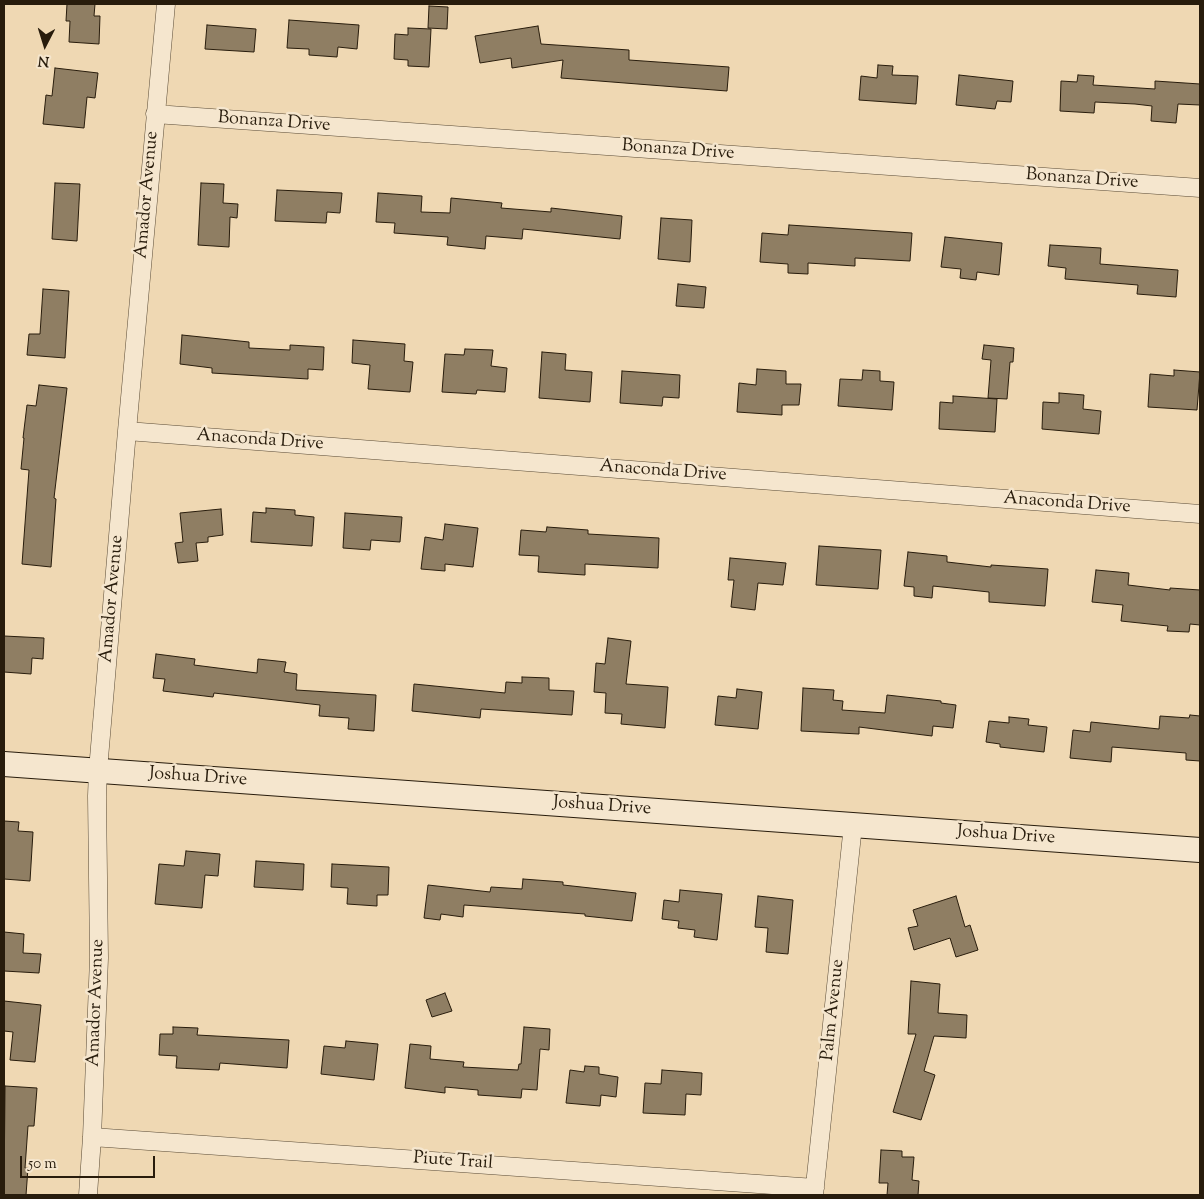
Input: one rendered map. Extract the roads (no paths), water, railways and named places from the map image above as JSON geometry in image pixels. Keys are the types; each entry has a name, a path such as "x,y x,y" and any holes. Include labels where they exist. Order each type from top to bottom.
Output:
{"street":[{"name":"Amador Avenue","path":"88,1195 99,958 98,770 166,4"},
{"name":"Bonanza Drive","path":"155,114 1200,188"},
{"name":"Anaconda Drive","path":"127,431 1200,514"},
{"name":"Joshua Drive","path":"4,764 1200,850"},
{"name":"Palm Avenue","path":"814,1191 853,825"},
{"name":"Piute Trail","path":"92,1137 814,1191"}]}
